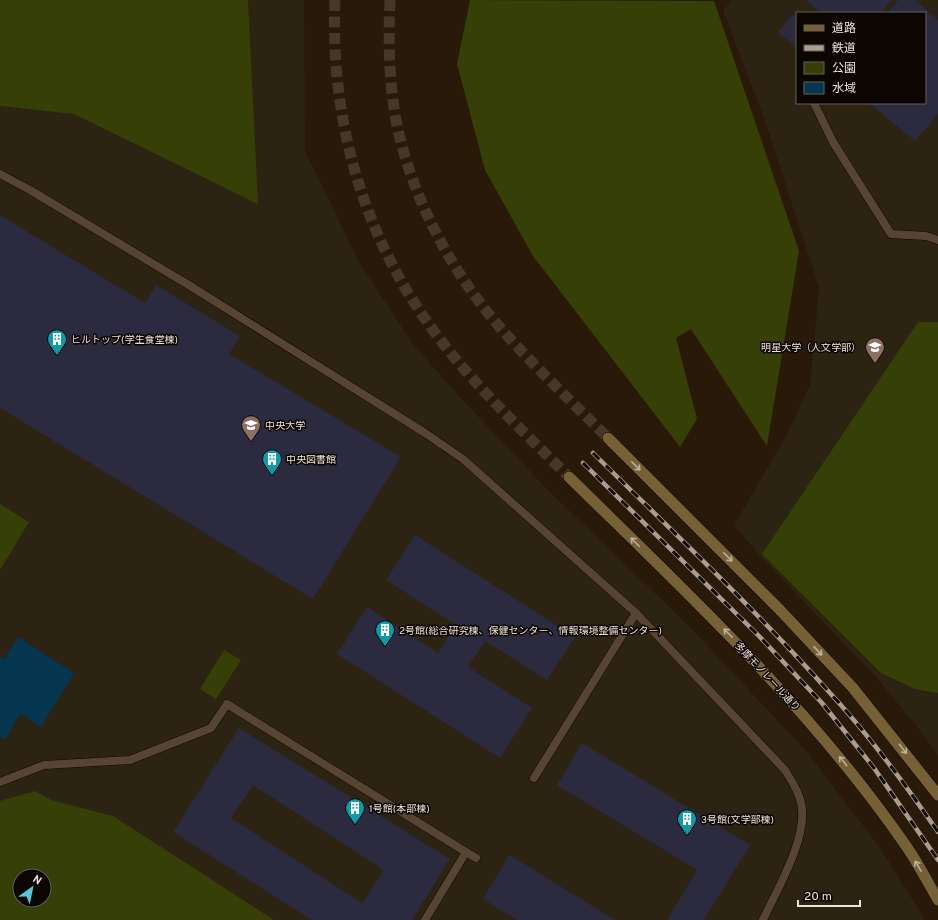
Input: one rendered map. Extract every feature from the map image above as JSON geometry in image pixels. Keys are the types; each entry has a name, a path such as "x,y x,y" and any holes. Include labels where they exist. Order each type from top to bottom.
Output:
{"main road":[{"path":"608,438 791,621 853,688 938,795"},
{"name":"多摩モノレール通り","path":"569,477 745,650 818,731 862,784 905,844 938,900"}],"lane":[{"path":"814,104 833,142 891,234 926,236 938,240"},
{"path":"0,174 30,190 192,287 425,432 463,460 636,614 785,770 801,802 803,820 798,843 763,920"},
{"path":"534,778 636,614"},
{"path":"0,782 44,765 130,760 211,728 227,704 476,858"},
{"path":"425,920 466,852"}],"shaded area":[{"name":"中央大学","path":"0,0 304,0 305,151 361,265 413,344 456,393 549,491 688,625 807,752 881,849 925,920 0,920"},
{"name":"明星大学（人文学部）","path":"732,0 938,0 938,755 915,724 875,676 760,556 734,525 784,440 810,385 819,287 763,115 723,11"}],"green space":[{"path":"0,0 248,0 258,204 74,114 0,106"},
{"path":"470,0 714,1 799,251 767,446 691,329 676,338 697,419 680,447 533,256 485,170 457,64"},
{"path":"918,322 938,322 938,693 915,689 881,673 762,554"},
{"path":"0,504 29,522 0,570"},
{"path":"224,650 241,660 216,699 200,689"},
{"path":"35,791 51,800 113,816 274,920 0,920 0,801"}],"water":[{"path":"18,637 74,673 41,727 20,713 5,740 0,737 0,657 4,659"}],"building":[{"path":"806,0 892,0 882,12 821,12"},
{"path":"898,0 915,0 938,20 938,114 915,141 870,104 926,104 926,12 888,12"},
{"path":"792,14 796,17 796,47 778,32"},
{"path":"0,215 145,303 156,285 240,336 229,354 401,457 313,599 0,408"},
{"name":"2号館(総合研究棟、保健センター、情報環境整備センター)","path":"415,535 575,637 547,680 485,641 468,667 532,708 500,758 337,654 367,607 438,653 456,625 386,580"},
{"name":"1号館(本部棟)","path":"239,728 450,859 412,920 312,920 173,832","holes":["253,785 384,870 362,903 231,818"]},
{"name":"3号館(文学部棟)","path":"582,743 750,845 704,920 667,920 697,870 557,785"},
{"path":"509,855 615,920 517,920 483,899"}],"tunnel":[{"path":"335,0 335,43 338,86 345,128 354,169 368,210 384,249 405,287 428,323 460,364 513,422 569,477"},
{"path":"390,0 390,65 395,114 405,158 426,212 453,263 486,310 542,373 608,438"}],"railway":[{"path":"593,453 743,601 802,662 859,726 887,761 938,832"},
{"path":"583,463 758,635 822,703 874,768 938,860"}],"place":[{"name":"ヒルトップ(学生食堂棟)","path":"57,356"},
{"name":"明星大学（人文学部）","path":"875,364"},
{"name":"中央大学","path":"251,442"},
{"name":"中央図書館","path":"272,476"},
{"name":"2号館(総合研究棟、保健センター、情報環境整備センター)","path":"385,647"},
{"name":"1号館(本部棟)","path":"355,825"},
{"name":"3号館(文学部棟)","path":"687,836"}]}
